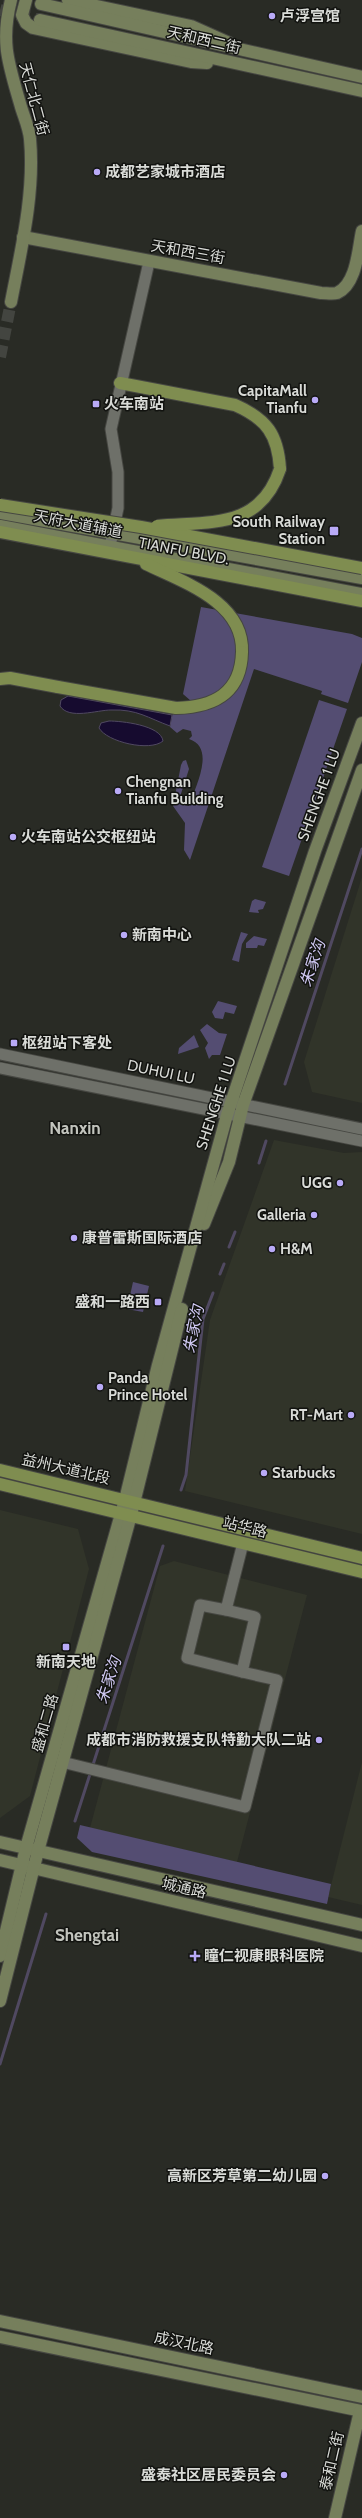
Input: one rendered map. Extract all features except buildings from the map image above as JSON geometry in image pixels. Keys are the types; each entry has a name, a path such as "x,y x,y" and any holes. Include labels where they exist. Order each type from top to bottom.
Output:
{"main road":[{"name":"天仁北二街","path":"11,0 5,22 5,49 30,145 29,184 23,237 11,302"},
{"path":"26,0 22,15 26,23 33,28 191,62 248,66"},
{"path":"68,0 191,26 253,54"},
{"name":"天和西二街","path":"41,4 253,54 362,77"},
{"name":"天和西二街","path":"40,20 362,91"},
{"name":"天和西三街","path":"23,237 149,262 321,293 336,293 346,286 355,267 362,231"},
{"path":"120,383 235,405 251,412 263,421 271,432 278,450 280,469 274,486 264,500 249,513 232,520 141,527"},
{"name":"TIANFU BLVD.","path":"0,505 141,527 362,568"},
{"name":"天府大道辅道","path":"0,512 362,578"},
{"name":"天府大道辅道","path":"0,526 362,594"},
{"name":"TIANFU BLVD.","path":"0,532 362,601"},
{"path":"0,679 10,678 176,708 192,708 211,703 229,691 240,672 243,646 234,621 225,610 199,591 132,558"},
{"name":"SHENGHE 1 LU","path":"130,1501 197,1248 229,1162 239,1118 237,1103 250,1053 315,851 362,723"},
{"name":"SHENGHE 1 LU","path":"130,1501 158,1365 227,1115 237,1103 362,770"},
{"name":"益州大道北段","path":"0,1470 130,1501"},
{"name":"益州大道北段","path":"0,1484 126,1514"},
{"path":"0,2001 32,1849 62,1762 130,1501"},
{"name":"站华路","path":"130,1501 362,1558"},
{"name":"站华路","path":"126,1514 362,1572"},
{"name":"盛和二路","path":"32,1849 126,1514"},
{"name":"城通路","path":"0,1842 362,1925"},
{"name":"城通路","path":"0,1860 362,1946"},
{"path":"0,1956 28,1867"},
{"name":"成汉北路","path":"0,2321 362,2397"},
{"name":"成汉北路","path":"0,2337 361,2411"},
{"name":"泰和二街","path":"335,2518 361,2411"}],"street":[{"path":"110,546 118,508 118,472 111,429 120,383 149,262"},
{"name":"DUHUI LU","path":"0,1054 362,1129"},
{"name":"DUHUI LU","path":"0,1068 239,1118 362,1141"},
{"path":"226,1610 243,1543"},
{"path":"62,1762 245,1807 277,1680 242,1672 187,1658 200,1605 255,1617 242,1672"}],"shaded area":[{"path":"201,607 352,634 362,638 362,662 348,703 321,694 322,691 254,669 190,860 184,850 185,823 173,806 181,765 183,761 186,760 189,769 178,803 189,806 199,780 203,760 202,751 197,744 189,739 192,736 191,731 183,729 177,733 170,727 173,712 199,708 183,694"},
{"path":"68,696 172,715 170,726 128,711 111,710 70,713 60,706 61,700"},
{"path":"319,700 347,709 289,876 262,867"},
{"path":"109,721 140,725 155,731 161,736 163,741 149,746 129,744 119,741 104,733 99,728 101,723"},
{"path":"362,877 362,1103 312,1092 304,1062"},
{"path":"255,899 266,902 263,909 258,910 259,913 249,912 252,901"},
{"path":"241,932 248,934 242,944 239,962 232,960"},
{"path":"254,936 267,939 264,946 258,945 257,948 246,948 246,943"},
{"path":"218,1001 237,1006 234,1014 225,1012 223,1019 215,1018 212,1012"},
{"path":"207,1024 219,1033 227,1034 220,1055 212,1055 209,1059 205,1048 208,1043 200,1030"},
{"path":"194,1035 199,1047 178,1054 179,1048"},
{"path":"274,1140 344,1153 362,1152 362,1534 185,1491 210,1320"},
{"path":"133,1282 149,1286 143,1312 127,1309"},
{"path":"0,1510 78,1529 89,1569 30,1796 0,1818"},
{"path":"174,1561 307,1595 237,1862 90,1828 160,1566"},
{"path":"362,1762 362,1905 328,1897"},
{"path":"80,1825 331,1884 327,1904 92,1852 77,1838"}],"waterway":[{"name":"朱家沟","path":"285,1084 362,849"},
{"name":"朱家沟","path":"259,1163 266,1141"},
{"name":"朱家沟","path":"229,1247 235,1232"},
{"name":"朱家沟","path":"220,1274 224,1264"},
{"name":"朱家沟","path":"181,1490 186,1475 203,1319 213,1293"},
{"name":"朱家沟","path":"75,1821 163,1546"},
{"name":"朱家沟","path":"0,2064 46,1914"}],"tunnel":[{"path":"0,10 40,20"},
{"path":"0,357 11,302"}],"place":[{"name":"卢浮宫馆","path":"272,16"},
{"name":"成都艺家城市酒店","path":"97,172"},
{"name":"CapitaMall Tianfu","path":"315,400"},
{"name":"火车南站","path":"96,404"},
{"name":"South Railway Station","path":"334,531"},
{"name":"Chengnan Tianfu Building","path":"118,791"},
{"name":"火车南站公交枢纽站","path":"13,837"},
{"name":"新南中心","path":"124,935"},
{"name":"枢纽站下客处","path":"14,1043"},
{"name":"UGG","path":"340,1183"},
{"name":"Galleria","path":"314,1215"},
{"name":"康普雷斯国际酒店","path":"74,1238"},
{"name":"H&M","path":"272,1249"},
{"name":"盛和一路西","path":"158,1302"},
{"name":"Panda Prince Hotel","path":"100,1387"},
{"name":"RT-Mart","path":"351,1415"},
{"name":"Starbucks","path":"264,1473"},
{"name":"新南天地","path":"66,1647"},
{"name":"成都市消防救援支队特勤大队二站","path":"319,1740"},
{"name":"瞳仁视康眼科医院","path":"195,1956"},
{"name":"高新区芳草第二幼儿园","path":"325,2176"},
{"name":"盛泰社区居民委员会","path":"284,2475"}],"district":[{"name":"Nanxin","path":"75,1128"},
{"name":"Shengtai","path":"87,1935"}]}
